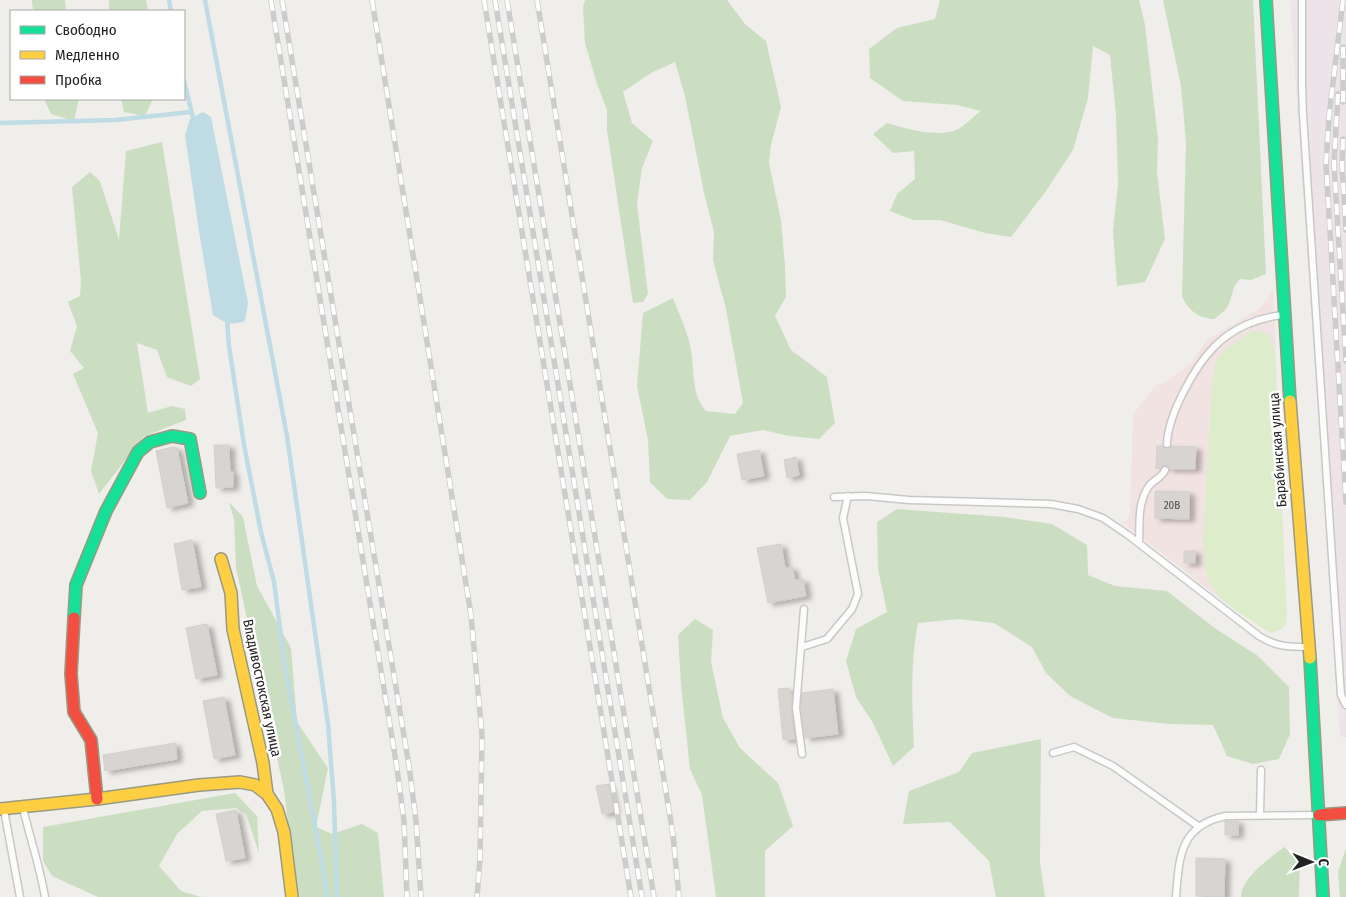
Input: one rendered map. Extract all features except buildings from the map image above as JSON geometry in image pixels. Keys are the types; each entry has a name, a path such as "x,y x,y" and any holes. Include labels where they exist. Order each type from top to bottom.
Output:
{"street":[{"name":"Барабинская улица","path":"1266,0 1294,478 1309,647 1323,897"},
{"path":"97,800 91,740 74,712 71,674 76,586 106,511 138,452 150,442 172,436 190,439 200,493"},
{"name":"Владивостокская улица","path":"221,559 231,593 233,629 263,763 267,794"},
{"path":"2,809 97,800 240,782 255,785 267,794 277,809 284,832 292,897"},
{"path":"1319,815 1346,813"}],"lane":[{"path":"1302,0 1303,106 1341,695 1346,705"},
{"path":"1167,444 1167,435 1174,411 1184,391 1216,346 1229,335 1255,320 1285,315"},
{"path":"1139,543 1140,510 1143,497 1150,484 1163,476 1165,470"},
{"path":"802,647 827,639 852,609 858,594 843,518 848,496"},
{"path":"834,497 1051,504 1078,509 1103,518 1139,543 1272,644 1286,647 1309,647"},
{"path":"802,754 796,708 804,609"},
{"path":"1053,753 1074,747 1113,766 1198,826"},
{"path":"1260,815 1261,770"},
{"path":"23,807 29,837 42,877 44,897"},
{"path":"2,809 20,897"},
{"path":"1176,897 1178,869 1185,844 1198,826 1211,819 1226,816 1319,815"}],"shaded area":[{"path":"1290,0 1346,0 1346,737 1340,737"},
{"path":"1273,288 1287,621 1282,629 1270,633 1217,596 1122,522 1130,516 1133,416 1137,409 1155,386 1168,381 1191,363 1207,340 1259,309 1269,297"}],"green space":[{"path":"32,0 65,0 66,10 33,10"},
{"path":"109,0 146,0 148,10 109,10"},
{"path":"585,0 727,0 745,24 766,41 781,107 771,145 769,163 781,220 786,297 775,316 791,350 827,377 835,423 819,439 789,436 763,430 730,436 707,482 690,500 667,499 650,482 648,440 637,386 643,313 673,298 689,341 695,387 701,404 706,411 735,414 743,403 726,309 713,260 714,232 704,193 685,96 675,62 651,73 623,92 632,123 653,141 642,168 637,204 648,294 643,302 633,303 607,130 607,110 585,43 583,7"},
{"path":"940,0 1139,0 1145,25 1158,139 1157,173 1165,239 1145,282 1117,286 1113,231 1118,184 1116,115 1110,55 1093,46 1088,98 1073,150 1046,191 1011,237 985,233 940,220 913,220 890,211 897,194 915,179 914,151 893,153 873,134 887,123 924,132 944,133 960,128 981,111 957,105 903,101 870,78 869,49 897,28 935,19"},
{"path":"1163,0 1253,0 1266,274 1251,280 1240,279 1235,286 1227,308 1215,319 1209,319 1195,313 1187,306 1182,296 1186,142 1181,86"},
{"path":"44,100 79,100 74,121 51,114"},
{"path":"121,100 153,100 145,116 124,112"},
{"path":"162,142 200,379 191,386 167,377 157,350 137,343 148,413 172,406 185,409 186,420 143,437 99,494 91,471 98,433 73,374 84,368 70,351 77,326 68,302 80,296 81,281 72,187 90,172 100,181 119,240 126,151"},
{"path":"1254,331 1261,331 1269,335 1275,352 1287,621 1282,629 1270,633 1228,604 1214,590 1207,573 1203,540 1212,382 1215,364 1227,349"},
{"path":"229,502 243,517 257,586 291,648 297,722 328,768 316,827 332,834 362,824 378,833 384,897 297,897 284,790 236,568 234,519"},
{"path":"897,509 1005,517 1052,524 1087,545 1088,575 1115,586 1167,591 1216,629 1258,656 1289,687 1290,734 1279,759 1253,764 1227,756 1213,725 1169,724 1113,718 1070,696 1046,673 1032,647 994,623 958,619 918,623 913,669 914,747 893,766 873,723 856,697 846,661 856,629 887,612 878,569 877,522"},
{"path":"695,619 713,630 711,662 723,718 740,748 778,783 793,826 765,851 765,897 716,897 702,795 690,769 681,685 678,635"},
{"path":"1041,739 1040,862 1045,897 996,897 989,861 950,822 903,824 909,791 959,772 972,753"},
{"path":"235,793 257,816 259,853 246,814 236,808 202,811 177,834 159,866 181,891 201,897 98,897 52,876 43,861 43,827"},
{"path":"1284,847 1300,858 1299,897 1241,897 1242,890 1251,876"},
{"path":"1346,848 1346,897 1340,897 1338,872"}],"water":[{"path":"203,112 211,117 248,303 245,321 236,323 225,322 213,315 199,231 185,135 190,119"}],"waterway":[{"path":"169,0 171,10"},
{"path":"205,0 287,436 328,724 334,802 337,897"},
{"path":"185,85 194,122"},
{"path":"0,123 115,120 191,112"},
{"path":"227,320 229,346 244,445 261,532 274,582 285,667 327,897"}],"railway":[{"path":"271,0 397,768 404,821 407,897"},
{"path":"282,0 409,766 416,821 421,897"},
{"path":"372,0 471,615 482,735 480,858 477,897"},
{"path":"484,0 631,897"},
{"path":"495,0 642,897"},
{"path":"507,0 654,897"},
{"path":"537,0 673,835 679,897"},
{"path":"1343,0 1329,116 1326,164 1346,502"},
{"path":"1343,47 1343,102"},
{"path":"1338,94 1334,164 1346,361"},
{"path":"1343,139 1342,165 1346,230"}],"traffic: fast":[{"path":"1266,0 1290,401"},
{"path":"74,618 76,585 106,511 138,452 150,442 172,436 190,439 200,493"},
{"path":"1310,658 1323,897"}],"traffic: slow":[{"path":"1290,401 1310,658"},
{"path":"221,559 231,593 233,629 263,763 267,794"},
{"path":"0,809 97,799 199,785 240,782 255,785 267,794 277,809 284,832 292,897"}],"traffic: jam":[{"path":"74,618 71,674 74,712 91,740 97,799"},
{"path":"1319,815 1346,813"}]}
